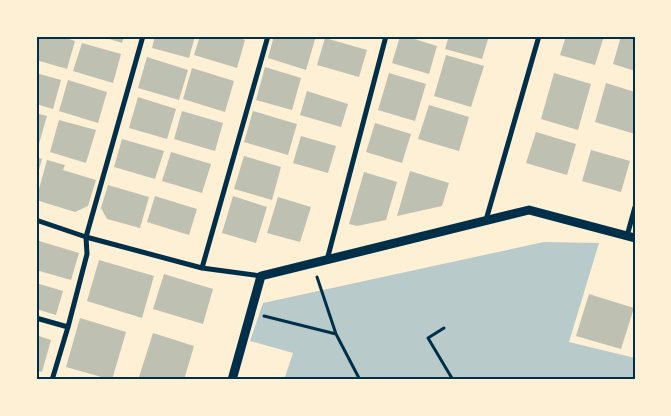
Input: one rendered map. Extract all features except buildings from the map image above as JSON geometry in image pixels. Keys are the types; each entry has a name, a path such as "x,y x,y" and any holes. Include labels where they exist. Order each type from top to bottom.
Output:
{"street":[{"path":"52,380 87,254 86,237 143,36"},
{"path":"202,268 268,36"},
{"path":"327,260 386,36"},
{"path":"486,220 538,36"},
{"path":"36,220 86,237 202,268 261,276 529,210 631,237 635,207"},
{"path":"232,380 261,276"},
{"path":"36,318 68,327"}],"path":[{"path":"312,264 336,334 360,380"},
{"path":"251,313 336,334"},
{"path":"444,328 428,338 454,380"}],"shaded area":[{"path":"544,242 599,243 569,342 635,358 635,380 284,380 293,353 250,341 263,303"}]}
